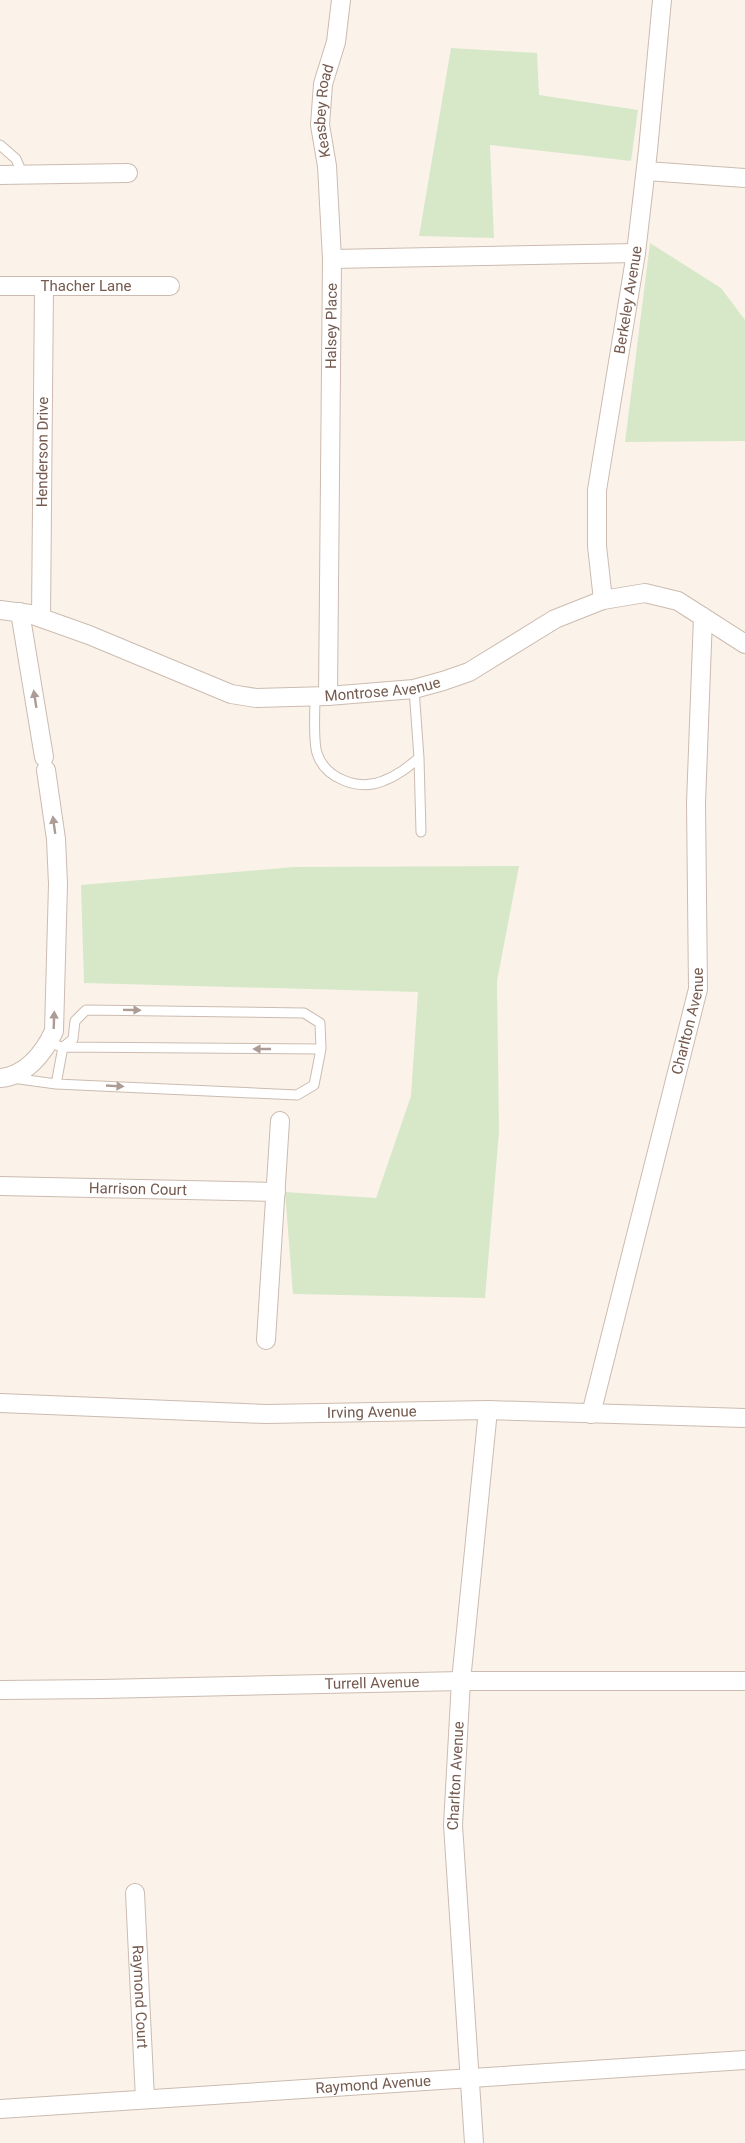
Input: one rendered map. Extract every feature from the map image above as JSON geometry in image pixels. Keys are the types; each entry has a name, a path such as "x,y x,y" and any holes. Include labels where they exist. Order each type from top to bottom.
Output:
{"street":[{"name":"Keasbey Road","path":"332,259 327,166 320,125 323,84 336,42 340,0"},
{"name":"Berkeley Avenue","path":"603,600 597,546 597,490 636,253 662,0"},
{"path":"646,171 745,178"},
{"path":"0,175 128,173"},
{"path":"332,259 636,253"},
{"name":"Halsey Place","path":"322,696 332,259"},
{"name":"Thacher Lane","path":"0,286 170,286"},
{"name":"Henderson Drive","path":"41,618 44,286"},
{"name":"Montrose Avenue","path":"0,610 20,612 41,618 231,694 256,698 414,689 469,672 555,619 603,600 645,593 678,602 745,644"},
{"path":"3,1078 26,1068 56,1045 54,1031 58,884 56,839 20,612"},
{"name":"Charlton Avenue","path":"591,1414 698,989 696,803 702,617"},
{"path":"266,1340 280,1120"},
{"name":"Harrison Court","path":"0,1186 276,1192"},
{"name":"Irving Avenue","path":"0,1403 265,1414 488,1410 745,1418"},
{"name":"Charlton Avenue","path":"474,2143 453,1825 461,1680 488,1410"},
{"name":"Turrell Avenue","path":"0,1690 461,1680 745,1681"},
{"name":"Raymond Court","path":"135,1893 145,2099"},
{"name":"Raymond Avenue","path":"0,2109 745,2060"}],"lane":[{"path":"0,145 15,159 23,175"},
{"path":"414,689 421,832"},
{"path":"322,696 316,751 322,765 329,773 350,782 365,784 381,782 397,775 419,758"},
{"path":"3,1078 56,1084 297,1095 314,1085 321,1049 320,1023 304,1013 86,1010 75,1021 73,1039 56,1045"},
{"path":"56,1045 321,1049"},
{"path":"56,1045 56,1084"}],"green space":[{"path":"451,48 537,53 539,95 638,110 631,161 490,145 494,238 419,236"},
{"path":"650,243 721,288 745,320 745,441 625,442"},
{"path":"519,866 497,981 499,1132 485,1298 293,1294 285,1192 376,1198 411,1096 418,992 84,983 81,885 294,867"}]}
